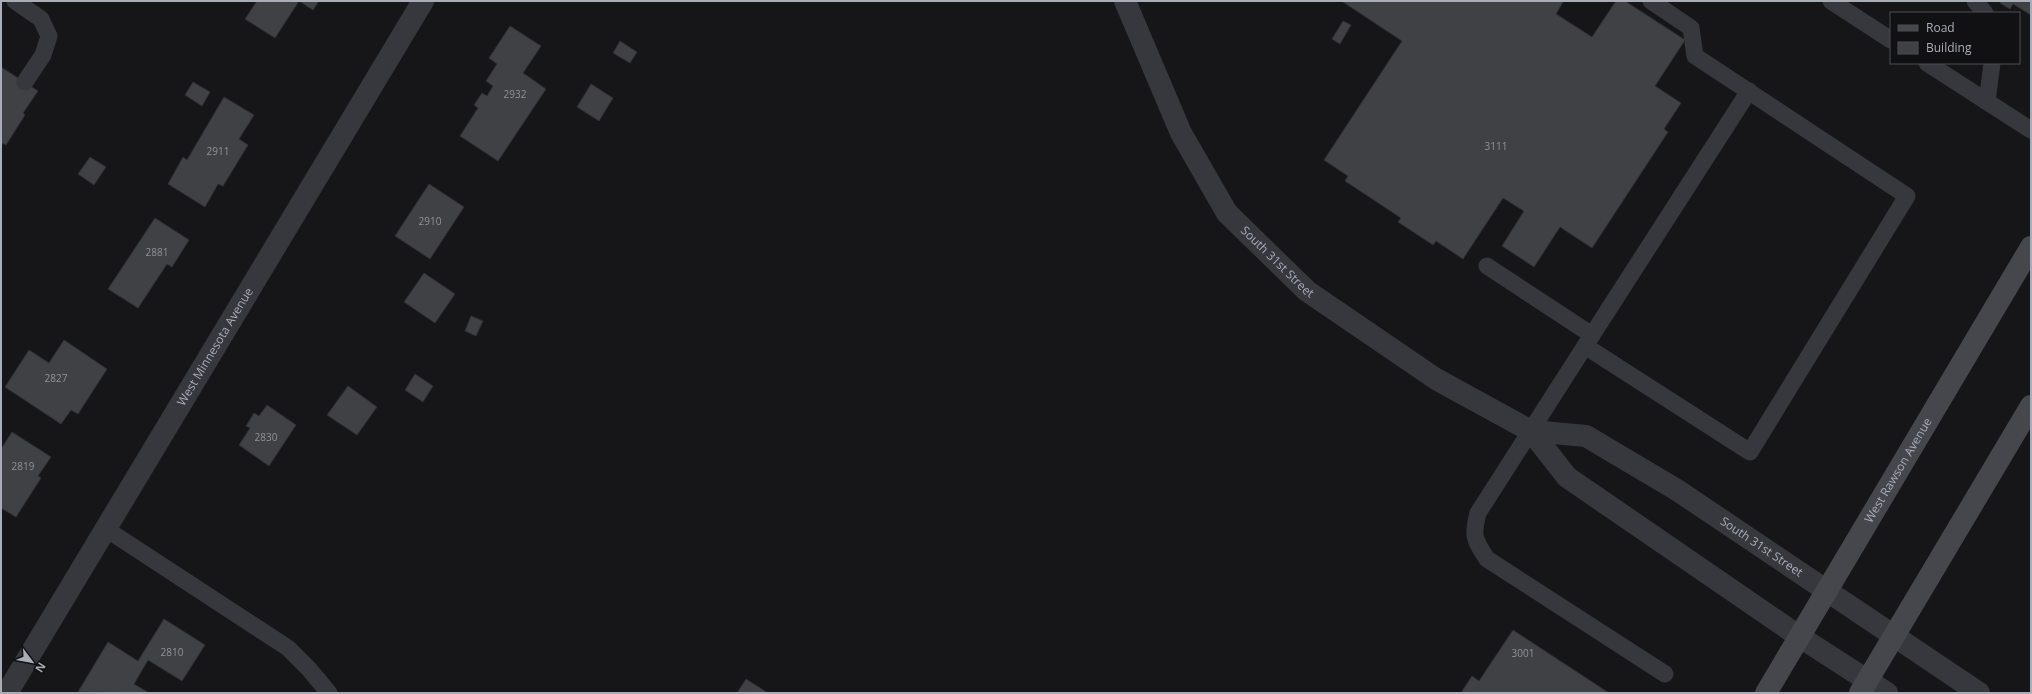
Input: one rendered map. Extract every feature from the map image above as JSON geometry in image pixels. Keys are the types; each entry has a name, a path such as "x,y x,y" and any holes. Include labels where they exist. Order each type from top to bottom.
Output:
{"main road":[{"name":"West Rawson Avenue","path":"1766,693 2031,247"},
{"path":"1863,687 2031,406"}],"street":[{"name":"West Minnesota Avenue","path":"7,693 423,1"},
{"name":"South 31st Street","path":"1125,1 1181,134 1227,213 1307,291 1436,379 1532,431 1586,436 1677,490 1979,693"},
{"name":"South 31st Street","path":"1532,431 1567,477 1800,637 1863,687 1887,693"}],"lane":[{"path":"15,1 41,19 49,36 43,55 25,82"},
{"path":"1487,266 1588,341 1750,452 1907,196 1695,56 1691,28 1651,1"},
{"path":"1831,1 1890,39"},
{"path":"1975,1 1984,12"},
{"path":"1929,64 2031,130"},
{"path":"1987,102 1992,64"},
{"path":"1665,674 1487,559 1476,543 1473,530 1478,513 1749,91"},
{"path":"106,529 288,648 309,669 329,693"}],"building":[{"path":"257,1 299,1 275,38 245,19"},
{"path":"299,1 319,1 313,10"},
{"path":"1562,1 1563,2 1556,14 1592,37 1616,1 1625,1 1685,40 1655,86 1681,103 1664,129 1668,132 1592,248 1560,227 1534,267 1502,246 1524,211 1503,198 1463,259 1436,241 1433,245 1398,222 1401,218 1345,181 1348,176 1324,160 1402,41 1343,2"},
{"path":"2001,1 2031,1 2031,15 2013,4 2010,9 2000,3"},
{"path":"1343,21 1351,25 1340,44 1332,39"},
{"path":"510,26 541,46 523,73 546,89 498,161 460,136 478,108 474,105 482,93 487,96 493,86 486,81 497,64 489,58"},
{"path":"620,41 637,52 630,63 613,53"},
{"path":"1,67 38,91 23,113 25,115 6,145 3,143 1,146"},
{"path":"193,82 210,92 202,106 185,95"},
{"path":"591,84 613,98 599,121 577,107"},
{"path":"224,97 254,115 239,139 248,145 223,186 218,184 205,207 168,184 183,157 187,160"},
{"path":"90,157 106,167 94,185 78,174"},
{"path":"429,184 464,207 430,259 395,236"},
{"path":"155,218 189,240 172,267 167,264 138,308 108,289"},
{"path":"424,273 455,294 435,323 404,302"},
{"path":"471,316 483,321 476,336 465,331"},
{"path":"64,340 107,369 78,414 71,410 61,424 5,387 29,350 49,363"},
{"path":"415,374 433,386 423,402 405,390"},
{"path":"348,386 377,407 357,435 327,415"},
{"path":"267,405 296,425 269,466 239,445 250,428 246,426 254,413 259,416"},
{"path":"12,432 51,457 38,476 41,478 16,517 1,508 1,449"},
{"path":"164,619 205,645 182,681 148,660 134,684 149,693 78,692 108,642 138,661"},
{"path":"1513,630 1609,693 1461,693 1472,676 1479,681"},
{"path":"746,679 768,693 737,693"}]}
